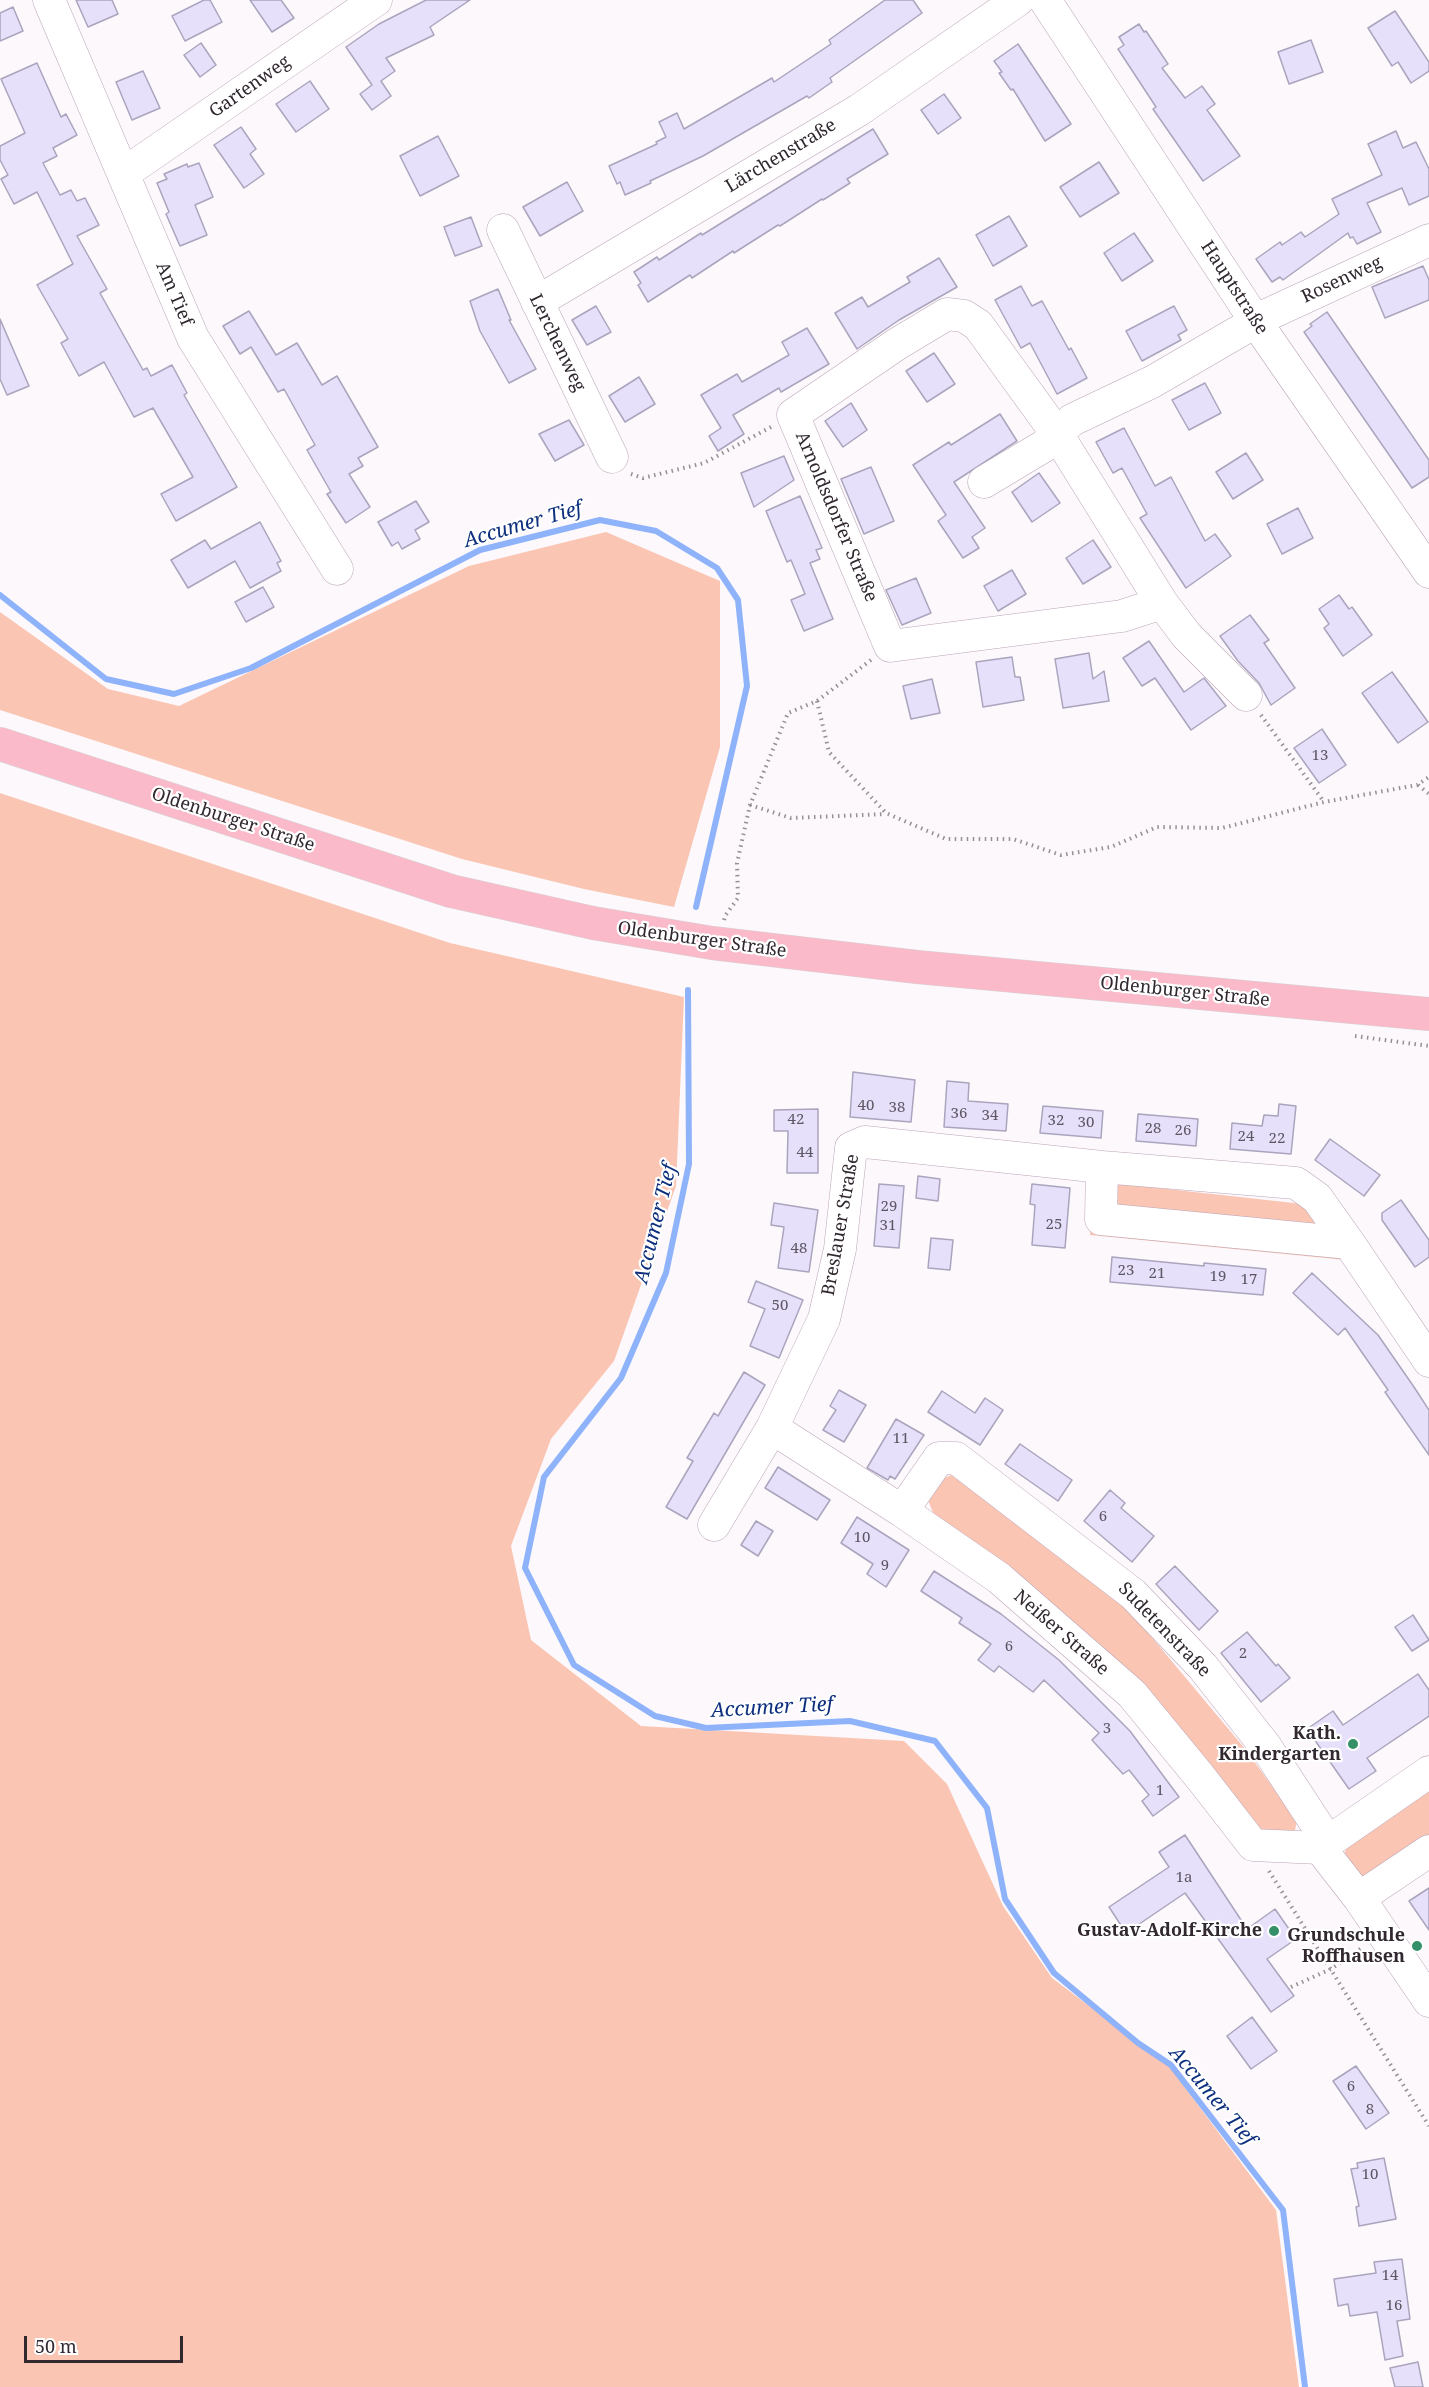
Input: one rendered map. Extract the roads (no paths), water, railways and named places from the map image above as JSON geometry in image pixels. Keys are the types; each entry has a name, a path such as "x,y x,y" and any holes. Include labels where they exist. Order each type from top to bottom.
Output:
{"main road":[{"name":"Oldenburger Straße","path":"0,744 451,891 593,923 712,944 906,966 1429,1014"}],"street":[{"name":"Am Tief","path":"49,0 193,338 337,569"},
{"name":"Gartenweg","path":"123,174 376,0"},
{"name":"Lärchenstraße","path":"537,302 859,110 1018,0"},
{"name":"Hauptstraße","path":"1045,0 1256,322 1429,572"},
{"name":"Lerchenweg","path":"503,230 612,457"},
{"name":"Rosenweg","path":"1256,322 1429,240"},
{"name":"Arnoldsdorfer Straße","path":"1162,603 1122,616 890,646 793,415 897,344 947,314 964,316 978,325 1058,434 1162,603 1186,636 1246,695"},
{"path":"984,482 1044,446 1072,420 1152,382 1256,322"},
{"name":"Breslauer Straße","path":"714,1525 772,1428 824,1319 840,1249 851,1148 865,1142 1102,1167 1296,1183 1317,1198 1429,1361"},
{"path":"1102,1167 1101,1219 1349,1243"},
{"name":"Neißer Straße","path":"772,1428 902,1511 999,1578 1132,1694 1252,1845 1324,1845"},
{"name":"Sudetenstraße","path":"902,1511 939,1458 956,1458 1133,1594 1203,1667 1266,1747 1324,1845"},
{"path":"1429,1772 1324,1845 1429,2001"},
{"path":"1359,1898 1429,1851"}],"waterway":[{"name":"Accumer Tief","path":"0,595 106,679 174,694 251,668 480,550 600,520 656,531 717,568 738,600 747,686 696,907"},
{"name":"Accumer Tief","path":"688,990 689,1164 666,1273 621,1378 544,1477 525,1568 574,1665 655,1716 706,1728 850,1721 935,1741 987,1808 1005,1899 1054,1973 1138,2043 1171,2065 1283,2210 1305,2387"}],"place":[{"name":"Kath. Kindergarten","path":"1353,1744"},
{"name":"Gustav-Adolf-Kirche","path":"1274,1931"},
{"name":"Grundschule Roffhausen","path":"1417,1946"}]}
